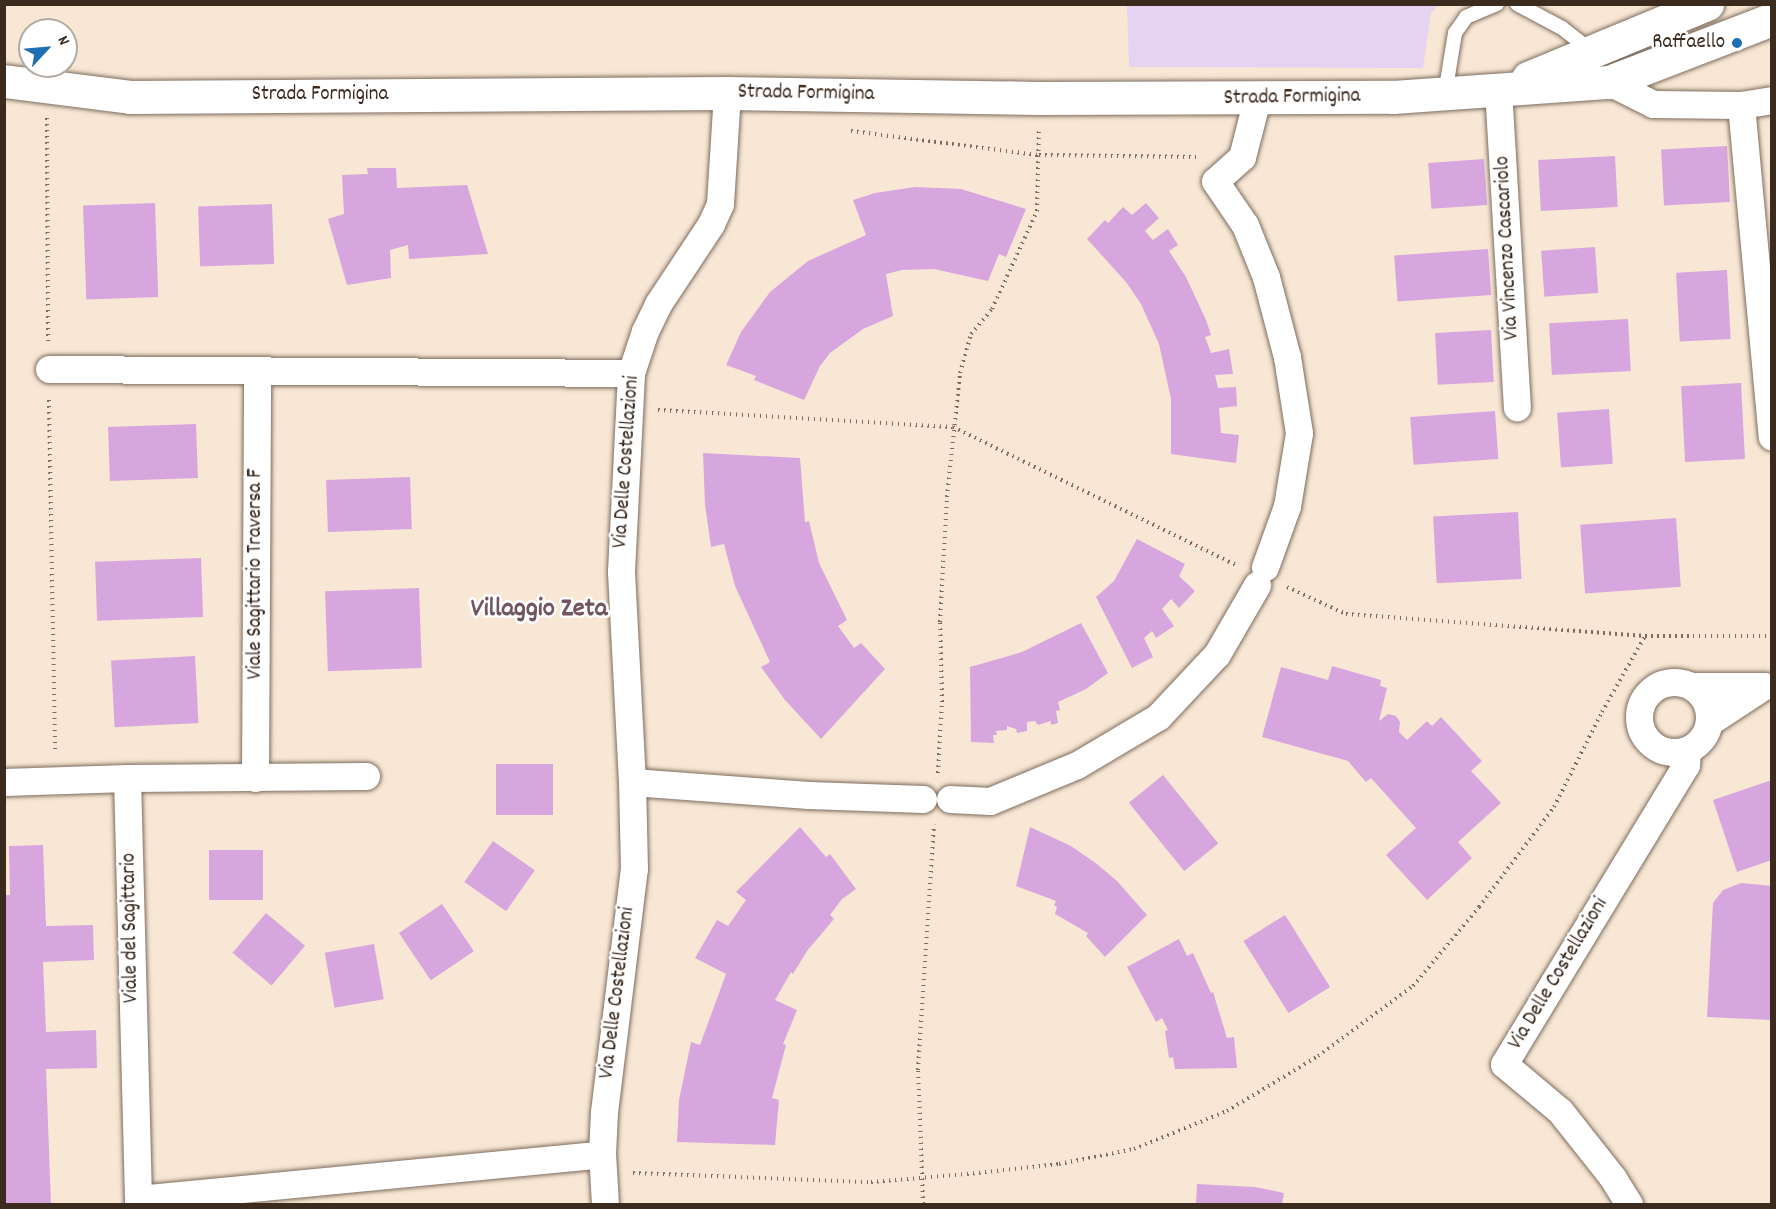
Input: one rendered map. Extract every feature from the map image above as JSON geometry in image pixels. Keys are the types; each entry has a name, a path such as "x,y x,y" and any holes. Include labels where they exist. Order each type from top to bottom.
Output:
{"street":[{"path":"1498,90 1707,4"},
{"name":"Strada Formigina","path":"4,81 130,97 727,93 1257,99 1445,95 1609,82 1772,19"},
{"path":"1609,82 1653,104 1741,105 1772,100"},
{"name":"Via Vincenzo Cascariolo","path":"1498,90 1517,406"},
{"name":"Via Delle Costellazioni","path":"605,1204 602,1163 604,1112 634,869 621,571 627,409 631,373 645,332 658,304 711,224 720,204 727,93"},
{"path":"632,782 809,795 990,801 1077,765 1158,717 1217,654 1263,577 1287,506 1299,433 1287,357 1266,277 1245,225 1215,182 1242,157 1257,99"},
{"path":"1741,105 1772,437"},
{"path":"49,369 631,373"},
{"name":"Viale Sagittario Traversa F","path":"255,778 257,370"},
{"name":"Via Delle Costellazioni","path":"1678,681 1692,686 1768,686 1709,722 1702,740 1687,751 1673,753 1659,749 1647,741 1640,728 1638,714 1643,700 1652,689 1664,682 1678,681"},
{"path":"1692,686 1707,701 1709,722"},
{"name":"Via Delle Costellazioni","path":"1629,1204 1613,1178 1560,1111 1504,1064 1686,765 1687,751"},
{"path":"4,782 127,778 366,776"},
{"name":"Viale del Sagittario","path":"127,778 138,1202 602,1163"}],"lane":[{"path":"1445,95 1455,33 1466,17 1497,4"},
{"path":"1517,4 1562,28 1593,52"}],"path":[{"path":"47,109 56,780"},
{"path":"923,1204 918,1070 942,702 940,622 953,427 960,373 971,334 992,309 1037,211 1039,126"},
{"path":"627,409 953,427 1263,577 1346,614 1645,636 1772,636"},
{"path":"602,1163 871,1182 921,1178 1059,1164 1134,1149 1227,1112 1318,1056 1413,986 1479,907 1554,807 1602,712 1645,636"}],"shaded area":[{"path":"1127,4 1439,5 1431,13 1423,68 1129,67"}],"building":[{"path":"1727,146 1730,202 1664,205 1661,149"},
{"path":"1615,156 1618,207 1541,211 1538,160"},
{"path":"1484,159 1487,205 1431,209 1428,163"},
{"path":"367,168 396,168 397,188 467,185 488,254 409,259 408,245 390,250 391,278 347,285 328,219 344,214 342,175 368,174"},
{"path":"915,187 961,189 1026,209 1006,257 999,254 988,281 934,269 902,270 886,274 893,316 863,329 830,353 820,366 804,400 754,380 756,376 726,365 741,332 770,292 808,261 866,235 853,200 875,193"},
{"path":"155,203 158,297 86,299 83,206"},
{"path":"1146,203 1159,218 1145,231 1153,240 1168,229 1178,245 1169,251 1186,277 1206,320 1211,335 1205,337 1211,353 1229,349 1233,374 1215,375 1218,388 1236,387 1237,406 1219,408 1221,433 1239,435 1236,463 1171,454 1171,399 1159,344 1141,304 1126,282 1087,239 1105,220 1108,223 1123,207 1132,215"},
{"path":"272,204 274,264 200,267 198,207"},
{"path":"1595,247 1598,293 1544,297 1541,251"},
{"path":"1488,249 1491,295 1397,301 1394,256"},
{"path":"1727,270 1731,339 1680,342 1676,273"},
{"path":"1628,319 1631,371 1552,375 1549,323"},
{"path":"1491,330 1494,382 1438,385 1435,333"},
{"path":"1741,383 1745,459 1685,462 1681,386"},
{"path":"1609,409 1613,464 1561,467 1557,413"},
{"path":"1495,411 1498,459 1414,465 1410,417"},
{"path":"196,424 198,478 110,481 108,427"},
{"path":"703,453 800,458 805,522 809,521 819,563 847,620 838,626 854,648 861,643 885,669 821,739 785,700 761,667 770,662 735,586 724,544 711,547 705,505"},
{"path":"410,477 412,529 328,532 326,480"},
{"path":"1518,512 1522,579 1437,583 1433,516"},
{"path":"1676,518 1681,587 1585,594 1580,525"},
{"path":"1137,539 1185,564 1179,576 1195,591 1179,608 1171,599 1162,609 1174,626 1156,638 1152,631 1144,638 1153,657 1132,668 1096,597 1114,581"},
{"path":"201,558 203,617 97,621 95,562"},
{"path":"419,588 422,668 328,671 325,591"},
{"path":"1081,623 1108,673 1086,689 1058,702 1060,710 1056,711 1058,723 1051,725 1051,721 1038,725 1035,721 1027,722 1027,731 1017,733 1016,729 1007,726 1007,730 996,731 997,735 993,735 994,743 971,742 970,667 1022,652"},
{"path":"195,656 199,723 115,727 111,660"},
{"path":"1332,666 1381,680 1380,686 1387,688 1379,721 1388,714 1396,716 1400,722 1399,732 1407,740 1427,721 1432,726 1441,717 1482,761 1471,771 1501,803 1458,842 1472,858 1427,900 1386,855 1416,828 1371,778 1366,782 1348,761 1262,737 1281,667 1328,680"},
{"path":"496,764 553,764 553,815 496,815"},
{"path":"1163,775 1218,843 1184,871 1129,803"},
{"path":"1772,780 1772,860 1737,872 1713,800"},
{"path":"800,827 826,857 830,854 856,889 842,899 830,915 834,919 807,951 793,974 791,972 775,1000 797,1010 783,1044 786,1045 772,1098 779,1100 775,1145 677,1142 679,1100 691,1042 700,1045 726,974 695,958 717,920 728,926 746,900 736,892"},
{"path":"1030,827 1071,846 1097,864 1117,881 1147,915 1105,957 1086,936 1088,933 1055,914 1056,901 1016,886"},
{"path":"493,841 535,870 506,911 464,882"},
{"path":"43,845 46,926 93,925 94,960 43,962 46,1032 96,1030 97,1068 46,1069 51,1204 5,1204 5,895 10,895 9,846"},
{"path":"209,850 263,850 263,900 209,900"},
{"path":"1741,883 1772,886 1772,1020 1707,1017 1713,903 1723,890"},
{"path":"442,904 474,951 431,980 399,933"},
{"path":"266,913 305,946 272,986 233,953"},
{"path":"1285,915 1330,987 1288,1013 1243,941"},
{"path":"1179,939 1187,956 1193,953 1211,993 1213,992 1227,1038 1234,1037 1237,1068 1175,1069 1173,1057 1169,1058 1165,1031 1168,1030 1162,1018 1156,1022 1127,967"},
{"path":"374,944 384,999 334,1008 325,953"},
{"path":"1197,1184 1255,1187 1284,1193 1282,1204 1196,1204"}],"place":[{"name":"Raffaello","path":"1737,43"}],"district":[{"name":"Villaggio Zeta","path":"539,610"}]}
